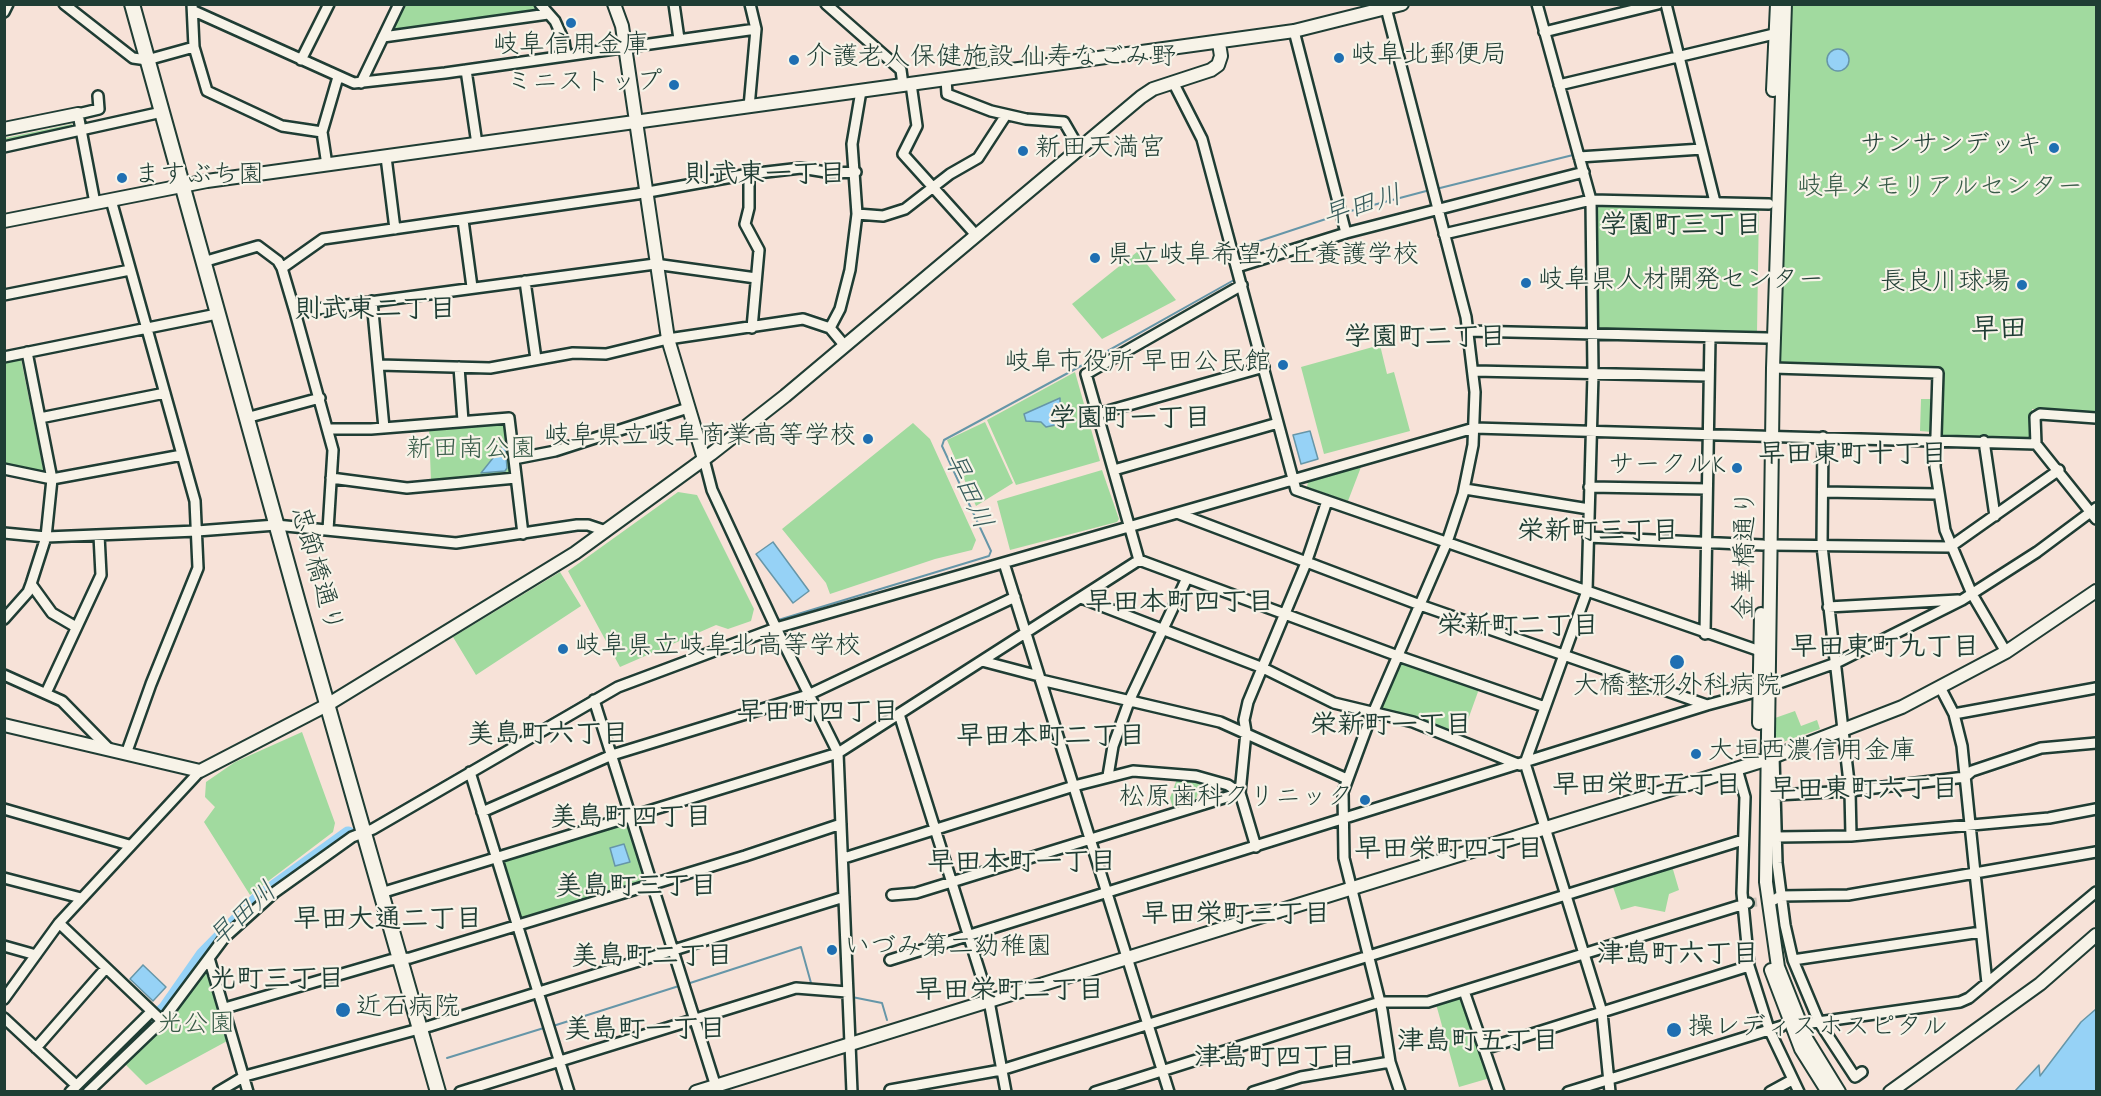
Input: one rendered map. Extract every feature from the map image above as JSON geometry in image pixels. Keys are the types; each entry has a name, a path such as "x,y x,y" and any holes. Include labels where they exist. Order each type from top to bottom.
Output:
{"main road":[{"name":"忠節橋通り","path":"132,4 276,525 438,1092"}],"street":[{"path":"4,12 8,4"},
{"path":"64,4 133,57 147,60 194,47"},
{"path":"302,60 328,7 317,4"},
{"path":"361,82 399,4"},
{"path":"540,4 555,21 564,41 566,55"},
{"path":"614,4 622,26 668,339 712,490 808,695 838,753 852,1092"},
{"path":"674,4 679,39"},
{"path":"749,107 756,28 750,4"},
{"path":"826,4 901,70 917,126 903,154 976,235"},
{"path":"4,221 183,186 1219,43 1294,31 1402,4"},
{"path":"1537,4 1591,200 1593,374 1587,591 1522,764 1602,1012 1610,1092"},
{"path":"1544,32 1658,4"},
{"path":"1666,4 1715,202"},
{"name":"金華橋通り","path":"1763,689 1768,434 1769,204 1777,4"},
{"name":"金華橋通り","path":"1768,434 1773,368 1785,4"},
{"path":"322,132 282,126 207,91 194,47 193,8 338,77 361,82 466,70 756,28"},
{"path":"1386,8 1468,331 1474,371 1474,428 1465,489 1447,542 1347,778 1342,820 1344,858 1380,1002 1390,1062 1400,1092"},
{"path":"383,37 548,14"},
{"path":"1294,31 1346,233"},
{"path":"1559,85 1774,34"},
{"path":"4,999 59,923 200,771 327,705 575,553 606,531 704,459 845,346 1141,97 1173,82 1211,70 1218,65 1221,56 1219,43"},
{"path":"466,70 477,144"},
{"path":"327,165 322,132 338,77"},
{"path":"946,80 947,94 1006,115 1064,122 1079,148"},
{"path":"1173,82 1197,124 1296,490 1705,634 1760,651"},
{"path":"830,328 840,309 850,270 857,214 856,172 852,144 861,91"},
{"path":"4,129 99,109 98,96"},
{"path":"4,147 162,112"},
{"path":"78,114 95,203"},
{"path":"857,214 883,216 905,209 933,187 978,158 1006,115"},
{"path":"1579,157 1702,149"},
{"path":"386,157 395,229"},
{"path":"282,268 323,239 645,193 749,174 801,168 832,173 856,172"},
{"path":"1237,267 1436,208 1584,171"},
{"path":"749,174 749,208 745,224 759,250 752,328"},
{"path":"111,200 195,501 197,531 198,568 151,684 126,754"},
{"path":"1444,234 1591,200 1769,204"},
{"path":"463,220 472,288"},
{"path":"203,262 258,246 278,261 282,268 333,450 328,530"},
{"path":"295,312 656,264 756,278"},
{"path":"4,295 130,270"},
{"path":"525,281 536,359"},
{"path":"1139,560 1086,374 1242,285"},
{"path":"372,301 384,428"},
{"path":"4,357 217,314"},
{"path":"379,365 490,368 573,353 606,354 668,339 803,319 830,328 845,346"},
{"path":"1468,331 1767,338"},
{"path":"1705,634 1710,337"},
{"path":"7,613 28,592 31,584 46,537 52,480 27,352"},
{"path":"459,367 463,421"},
{"path":"1097,414 1263,368"},
{"path":"1773,368 1938,373 1936,439 1938,494 1950,547 1972,594 2006,652"},
{"path":"1474,371 1709,376"},
{"path":"40,418 165,393"},
{"path":"246,418 320,398"},
{"path":"514,459 555,451 688,408"},
{"path":"890,960 1763,689 1836,663 1962,600 2095,513 2036,444 2035,417 2040,414 2097,417"},
{"path":"328,429 384,428 509,418 523,534"},
{"path":"1114,470 1278,423"},
{"path":"88,1092 209,958 224,938 275,892 363,831 373,829 618,687 774,624 1004,563 1474,428 1768,434 2036,444"},
{"path":"1823,437 1822,546 1850,791 1851,836"},
{"path":"1984,441 1995,516"},
{"path":"4,469 52,480 182,454"},
{"path":"1588,537 1766,545 1950,547 2060,470"},
{"path":"331,477 407,488 516,478"},
{"path":"1589,487 1707,489"},
{"path":"1465,489 1589,509"},
{"path":"1823,492 1938,494"},
{"path":"1257,847 1240,792 1246,732 1244,720 1248,702 1286,615 1327,501"},
{"path":"1177,513 1420,605 1707,705"},
{"path":"4,533 46,537 197,531 276,525 456,543 577,525 588,525 606,531"},
{"path":"46,693 101,575 99,535"},
{"name":"金華橋通り","path":"1766,545 1760,651 1766,760 1766,882 1778,967 1807,1040 1839,1092"},
{"path":"1139,560 1398,656 1545,706"},
{"path":"381,893 838,753 1139,560"},
{"path":"1004,563 1169,1092"},
{"path":"1108,776 1113,746 1130,699 1187,578"},
{"path":"31,584 52,613 76,627"},
{"path":"696,1092 716,1088 850,1044 1766,760 1843,732 1902,707 2006,652 2097,591"},
{"path":"482,812 612,756 808,695 1015,597"},
{"path":"1081,598 1263,668 1335,703 1413,722 1522,764"},
{"path":"1828,607 1962,600"},
{"path":"982,661 1040,678 1220,722 1347,778"},
{"path":"4,675 46,693 77,714 111,751"},
{"path":"1940,687 1954,714 1962,747 1987,983"},
{"path":"1954,714 2097,688"},
{"path":"594,700 716,1088"},
{"path":"899,714 989,1001 1006,1092"},
{"path":"4,725 200,771"},
{"path":"1776,795 1850,791 1965,777 1972,771 2041,748 2097,743"},
{"path":"1766,760 1776,795 1777,898 1793,960 1815,1023 1856,1077 1862,1072"},
{"name":"金華橋通り","path":"1766,760 1758,894 1771,969 1801,1049 1828,1092"},
{"path":"1737,769 1745,797 1743,840 1749,966 1769,1029 1799,1092"},
{"path":"844,858 1074,786 1133,771 1178,773 1210,779 1240,792"},
{"path":"470,772 569,1092"},
{"path":"892,895 916,893 1240,792"},
{"path":"4,809 129,845"},
{"path":"1776,837 1851,836 2058,817 2097,809"},
{"path":"225,1008 516,926 841,824"},
{"path":"890,1090 1001,1070 1368,954 1743,840"},
{"path":"1777,898 1848,895 2097,852"},
{"path":"4,878 81,898"},
{"path":"1815,1023 1960,1002 1987,983 2097,892"},
{"path":"218,1092 245,1076 537,993 844,897"},
{"path":"1095,1092 1380,1002 1428,1002 1745,904"},
{"path":"59,923 157,1016"},
{"path":"1793,960 1981,932"},
{"path":"1890,1092 2040,984 2097,935"},
{"path":"4,946 36,955"},
{"path":"209,958 248,1092"},
{"path":"1484,1049 1749,966"},
{"path":"36,1048 106,968"},
{"path":"460,1092 796,988 847,992"},
{"path":"1464,991 1499,1092"},
{"path":"4,1018 73,1088 157,1016"},
{"path":"1568,1092 1782,1026"},
{"path":"1253,1092 1301,1077 1390,1062"},
{"path":"1770,1092 1792,1080"}],"green space":[{"path":"533,4 536,10 394,30 392,27 404,5"},
{"name":"岐阜メモリアルセンター","path":"1791,5 2096,5 2096,414 2032,409 2032,439 2029,441 1941,436 1940,368 1780,364 1785,112"},
{"path":"72,124 73,128 5,142 5,138"},
{"path":"1596,203 1759,207 1757,333 1597,329"},
{"path":"1137,252 1176,300 1102,339 1072,304"},
{"path":"1380,345 1387,374 1394,372 1410,431 1324,454 1301,367"},
{"path":"21,359 44,473 5,464 5,362"},
{"path":"1075,372 1100,461 1016,485 987,420"},
{"path":"1921,399 1935,399 1932,432 1920,431"},
{"name":"新田南公園","path":"501,422 505,425 512,472 509,475 431,481 429,429"},
{"path":"985,422 1013,483 976,506 947,440"},
{"path":"913,423 930,439 976,540 972,550 935,559 830,594 826,583 782,529"},
{"path":"1361,467 1348,501 1307,487 1308,481"},
{"path":"1102,470 1119,519 1117,522 1010,550 997,501"},
{"path":"678,492 697,495 754,609 751,621 728,629 716,625 620,667 568,571"},
{"path":"560,572 581,606 476,675 453,637"},
{"path":"1399,661 1479,689 1461,739 1380,708"},
{"path":"1795,711 1801,726 1817,720 1820,729 1783,742 1774,742 1775,718"},
{"path":"302,732 335,823 333,832 250,895 204,822 215,807 205,797 206,782 235,762"},
{"path":"1178,776 1202,781 1195,802 1173,808 1170,798"},
{"path":"628,821 647,878 644,881 521,920 518,918 502,859"},
{"path":"1672,866 1679,890 1669,894 1665,912 1635,906 1621,910 1612,884"},
{"name":"光公園","path":"212,960 229,1040 146,1085 125,1064 128,1061 126,1058 160,1023 166,1023"},
{"path":"1459,997 1490,1078 1459,1087 1436,1004"}],"water":[{"path":"1838,49 1846,52 1849,60 1846,68 1838,71 1830,68 1827,60 1830,52"},
{"path":"1060,398 1060,424 1046,427 1041,422 1026,421 1024,414"},
{"path":"1310,431 1318,459 1301,464 1293,435"},
{"path":"505,443 507,468 505,471 481,473"},
{"path":"773,542 809,591 793,603 756,554"},
{"path":"624,844 630,862 615,866 610,848"},
{"path":"143,965 166,987 153,1001 130,979"},
{"path":"2096,1009 2096,1091 2015,1091 2039,1065 2040,1076 2081,1022"}],"waterway":[{"name":"早田川","path":"1436,189 1573,155"},
{"name":"早田川","path":"1343,213 1430,190"},
{"name":"早田川","path":"1235,249 1338,215"},
{"name":"早田川","path":"775,621 989,556 991,551 942,446 944,440 1234,280 1235,276"},
{"name":"早田川","path":"687,657 726,642"},
{"name":"早田川","path":"379,819 596,693 625,680"},
{"name":"早田川","path":"80,1092 166,1008 203,955 258,899 348,834"},
{"path":"687,984 801,947 811,983"},
{"path":"553,1026 682,985"},
{"path":"852,997 882,1003 887,1020"},
{"path":"447,1058 547,1027"}],"tunnel":[{"path":"1748,903 1773,900"}],"place":[{"name":"岐阜信用金庫","path":"571,23"},
{"name":"岐阜北郵便局","path":"1339,58"},
{"name":"介護老人保健施設 仙寿なごみ野","path":"794,60"},
{"name":"ミニストップ","path":"674,85"},
{"name":"サンサンデッキ","path":"2054,148"},
{"name":"新田天満宮","path":"1023,151"},
{"name":"ますぶち園","path":"122,178"},
{"name":"県立岐阜希望が丘養護学校","path":"1095,258"},
{"name":"岐阜県人材開発センター","path":"1526,283"},
{"name":"長良川球場","path":"2022,285"},
{"name":"岐阜市役所 早田公民館","path":"1283,365"},
{"name":"岐阜県立岐阜商業高等学校","path":"868,439"},
{"name":"サークルK","path":"1737,468"},
{"name":"岐阜県立岐阜北高等学校","path":"563,649"},
{"name":"大橋整形外科病院","path":"1677,662"},
{"name":"大垣西濃信用金庫","path":"1696,754"},
{"name":"松原歯科クリニック","path":"1365,800"},
{"name":"いづみ第二幼稚園","path":"832,950"},
{"name":"近石病院","path":"343,1010"},
{"name":"操レディスホスピタル","path":"1674,1030"}],"district":[{"name":"則武東一丁目","path":"765,178"},
{"name":"学園町三丁目","path":"1681,229"},
{"name":"則武東二丁目","path":"375,313"},
{"name":"早田","path":"1999,332"},
{"name":"学園町二丁目","path":"1425,341"},
{"name":"学園町一丁目","path":"1130,422"},
{"name":"早田東町十丁目","path":"1853,458"},
{"name":"栄新町三丁目","path":"1598,535"},
{"name":"早田本町四丁目","path":"1180,606"},
{"name":"栄新町二丁目","path":"1518,630"},
{"name":"早田東町九丁目","path":"1885,651"},
{"name":"早田町四丁目","path":"818,716"},
{"name":"栄新町一丁目","path":"1391,729"},
{"name":"美島町六丁目","path":"548,738"},
{"name":"早田本町二丁目","path":"1051,740"},
{"name":"早田栄町五丁目","path":"1647,789"},
{"name":"早田東町六丁目","path":"1864,793"},
{"name":"美島町四丁目","path":"631,821"},
{"name":"早田栄町四丁目","path":"1449,853"},
{"name":"早田本町一丁目","path":"1022,866"},
{"name":"美島町三丁目","path":"636,890"},
{"name":"早田栄町三丁目","path":"1236,918"},
{"name":"早田大通二丁目","path":"388,923"},
{"name":"津島町六丁目","path":"1678,958"},
{"name":"美島町二丁目","path":"652,960"},
{"name":"光町三丁目","path":"277,983"},
{"name":"早田栄町二丁目","path":"1010,994"},
{"name":"美島町一丁目","path":"645,1033"},
{"name":"津島町五丁目","path":"1478,1045"},
{"name":"津島町四丁目","path":"1275,1061"}]}
